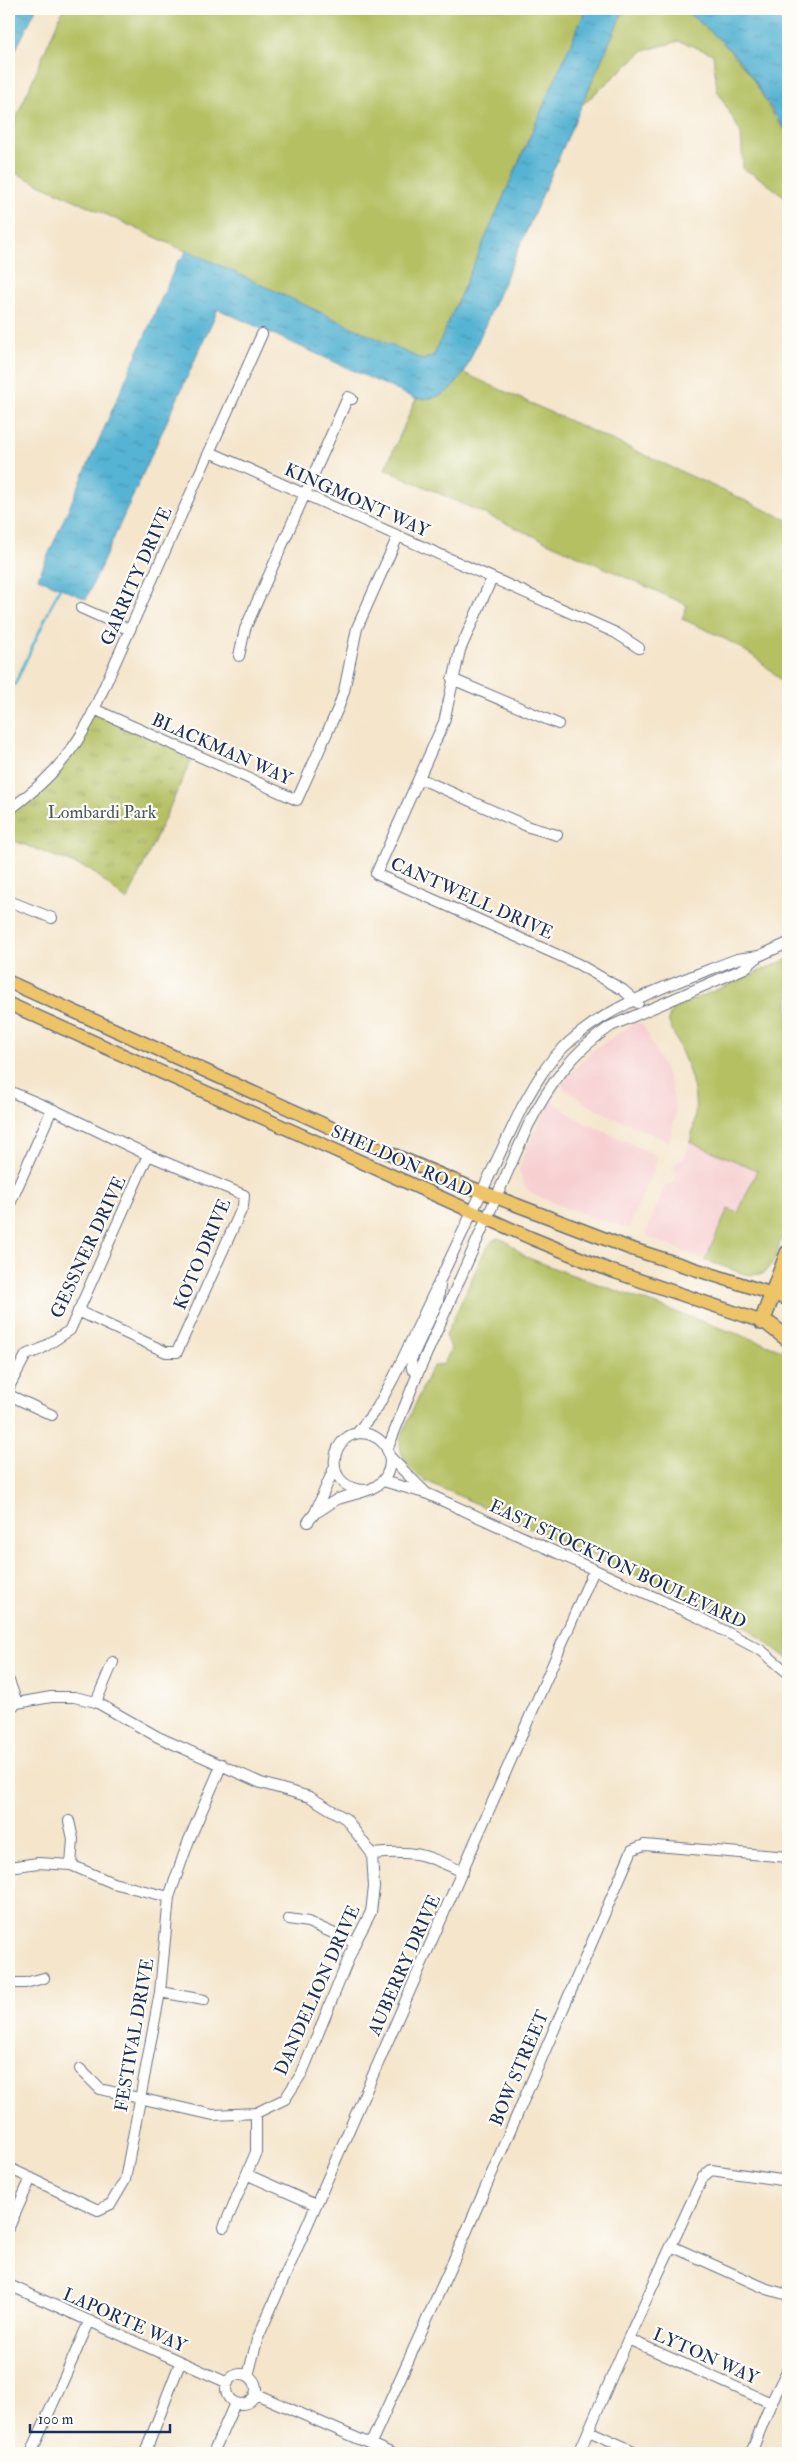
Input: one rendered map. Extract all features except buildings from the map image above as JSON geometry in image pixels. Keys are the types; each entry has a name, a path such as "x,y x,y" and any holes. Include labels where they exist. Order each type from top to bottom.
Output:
{"highway":[{"path":"788,1253 781,1297 766,1324 788,1339"}],"main road":[{"name":"SHELDON ROAD","path":"9,982 372,1146 480,1192 630,1248 781,1297"},
{"name":"SHELDON ROAD","path":"9,1004 471,1212 609,1270 788,1330"}],"street":[{"name":"GARRITY DRIVE","path":"9,810 53,773 80,738 262,334"},
{"path":"238,656 245,629 348,397 352,398"},
{"name":"KINGMONT WAY","path":"210,452 616,633 639,648"},
{"name":"BLACKMAN WAY","path":"94,709 296,800 338,706 346,683 357,628 398,536"},
{"name":"CANTWELL DRIVE","path":"492,578 460,650 452,679 444,722 376,874 578,964 600,976 635,1000 644,1011"},
{"path":"81,608 130,630"},
{"path":"452,679 558,724"},
{"path":"420,778 529,827 557,835"},
{"path":"9,901 52,918"},
{"path":"308,1522 315,1513 334,1468 336,1450 345,1440 357,1433 377,1408 522,1107 556,1054 577,1034 607,1013 737,959 759,956 788,943"},
{"path":"388,1453 418,1373 528,1126 548,1089 561,1071 594,1037 625,1018 745,968 759,956"},
{"name":"KOTO DRIVE","path":"9,1091 244,1195 239,1215 177,1352 166,1352 78,1311"},
{"path":"9,1206 52,1109"},
{"name":"GESSNER DRIVE","path":"9,1386 26,1355 40,1349 70,1330 148,1154"},
{"path":"418,1373 412,1369 412,1360 438,1301 441,1277"},
{"path":"9,1395 52,1415"},
{"path":"315,1513 338,1500 367,1490 383,1481 390,1465 388,1453 378,1438 372,1435 357,1433"},
{"name":"EAST STOCKTON BOULEVARD","path":"388,1453 428,1494"},
{"path":"334,1468 337,1476 350,1488 367,1490"},
{"name":"EAST STOCKTON BOULEVARD","path":"383,1481 428,1494 736,1635 762,1651 788,1673"},
{"name":"AUBERRY DRIVE","path":"248,2376 257,2340 594,1570"},
{"path":"96,1702 113,1662"},
{"path":"9,1681 13,1706 51,1697 74,1697 96,1702 158,1737 261,1783 310,1797 346,1819 372,1854 401,1851 423,1854 463,1872"},
{"name":"FESTIVAL DRIVE","path":"9,2168 98,2210 111,2204 125,2180 160,1992 170,1897 189,1840 222,1764"},
{"path":"69,1821 73,1838 71,1865"},
{"name":"BOW STREET","path":"371,2443 465,2235 632,1850 644,1845 788,1857"},
{"name":"DANDELION DRIVE","path":"80,2069 100,2088 214,2115 256,2113 285,2099 302,2073 355,1943 371,1912 374,1887 372,1854"},
{"path":"9,1867 38,1863 71,1865 113,1883 170,1897"},
{"path":"289,1919 308,1922 355,1943"},
{"path":"9,1983 26,1983 44,1978"},
{"path":"160,1992 204,2000"},
{"path":"224,2227 256,2152 256,2113"},
{"path":"579,2453 628,2339 703,2177 711,2170 788,2181"},
{"path":"248,2174 316,2205"},
{"path":"9,2227 31,2178"},
{"path":"671,2246 767,2289 788,2295"},
{"name":"LAPORTE WAY","path":"9,2285 228,2383"},
{"path":"31,2453 89,2322"},
{"name":"LYTON WAY","path":"628,2339 771,2403"},
{"path":"145,2453 180,2362"},
{"path":"751,2453 771,2403 788,2369"},
{"path":"237,2375 248,2376 254,2382 256,2394 246,2404 235,2403 228,2395 228,2383 237,2375"},
{"path":"256,2394 391,2453"},
{"path":"213,2453 235,2403"},
{"path":"589,2430 638,2453"}],"shaded area":[{"path":"636,1022 643,1025 671,1083 676,1114 669,1142 593,1108 563,1088 562,1082 594,1049"},
{"path":"549,1102 553,1102 579,1120 653,1154 657,1158 629,1227 625,1228 567,1208 534,1195 524,1186 519,1171 522,1158"},
{"path":"690,1142 757,1170 738,1214 728,1209 705,1260 648,1237 646,1233 664,1188 668,1184 673,1183 677,1173 673,1168 676,1163 684,1158"}],"green space":[{"path":"63,9 586,9 434,355 423,360 9,170 9,135"},
{"path":"624,9 683,9 718,37 750,74 775,118 788,133 788,199 758,177 743,169 741,133 717,90 713,54 679,41 643,51 581,106"},
{"path":"770,9 788,9 788,32"},
{"path":"464,373 788,520 788,689 765,665 740,647 682,619 687,605 385,469 416,399 432,398 444,394 454,386"},
{"name":"Lombardi Park","path":"94,709 194,754 127,901 91,870 9,839 9,813 47,785"},
{"path":"788,959 788,1218 774,1261 763,1274 747,1275 705,1260 728,1209 738,1213 757,1170 690,1142 694,1124 694,1093 687,1065 668,1020 672,1009"},
{"path":"498,1238 506,1241 526,1257 564,1272 788,1352 788,1659 746,1627 714,1610 428,1482 408,1465 402,1453 400,1439 430,1371 434,1366 444,1364 451,1349 446,1335 485,1250 493,1240"}],"water":[{"path":"9,9 36,9 9,63"},
{"path":"586,9 624,9 464,373 454,386 438,396 416,399 218,309 86,599 38,578 178,261 182,259 187,250 423,360 434,355"},
{"path":"683,9 770,9 788,32 788,133 743,65 719,39"}],"waterway":[{"path":"9,686 15,684 60,587"}]}
